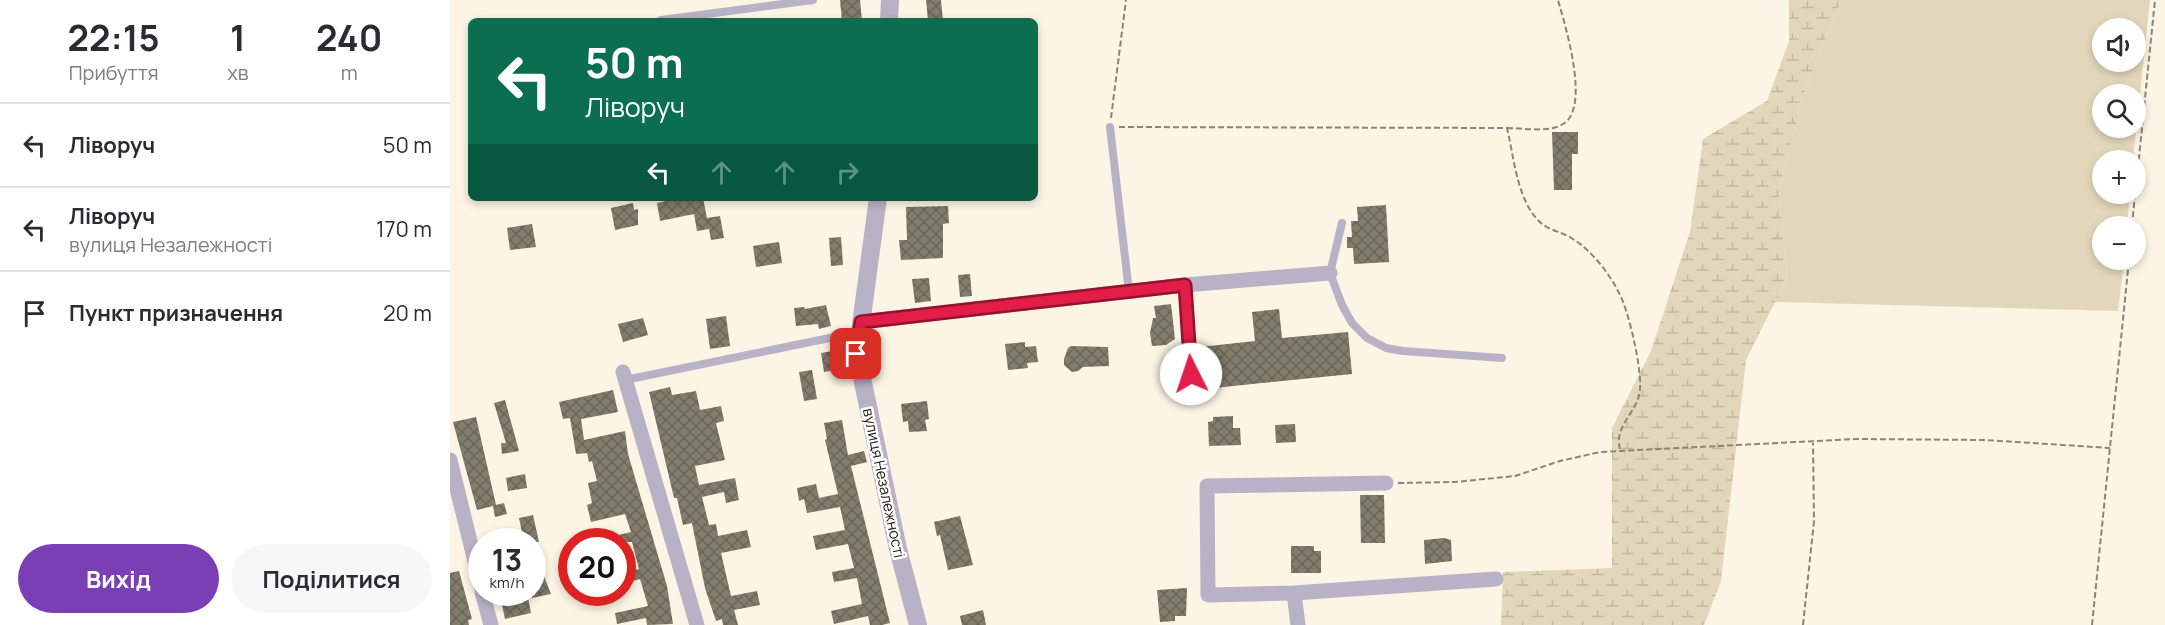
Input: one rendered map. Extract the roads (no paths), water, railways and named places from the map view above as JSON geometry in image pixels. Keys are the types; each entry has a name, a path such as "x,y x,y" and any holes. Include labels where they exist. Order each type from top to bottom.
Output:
{"street":[{"path":"889,18 890,0"},
{"name":"вулиця Незалежності","path":"878,201 856,354 898,549 918,625"},
{"path":"861,327 1185,285 1330,273"},
{"path":"624,376 697,625"},
{"path":"450,460 468,534"},
{"path":"1386,483 1207,486 1208,595 1294,593 1496,579"},
{"path":"1294,593 1298,625"},
{"path":"486,606 491,625"}],"lane":[{"path":"676,18 813,0"},
{"path":"1110,127 1129,292"},
{"path":"1342,223 1330,273 1342,306 1352,323 1367,338 1386,348 1502,358"},
{"path":"1185,285 1191,374"},
{"path":"624,376 861,327"}]}
